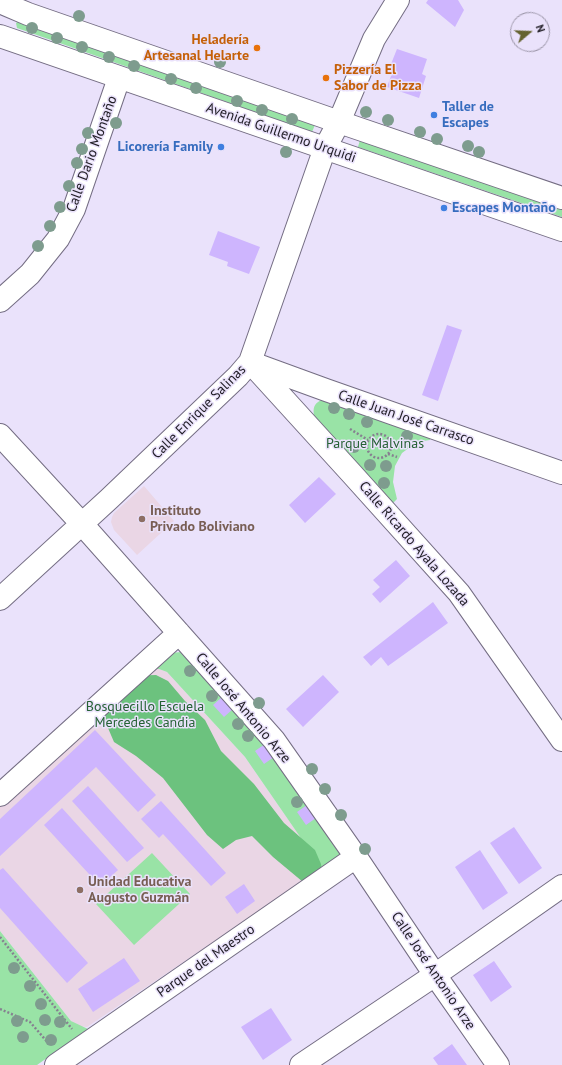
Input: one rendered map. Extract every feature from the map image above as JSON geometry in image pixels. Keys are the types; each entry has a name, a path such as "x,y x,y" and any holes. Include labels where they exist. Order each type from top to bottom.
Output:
{"street":[{"name":"Calle Enrique Salinas","path":"0,599 109,500 238,376 250,362 325,148 339,122 374,39 398,0"},
{"name":"Avenida Guillermo Urquidi","path":"1,2 28,14 562,198"},
{"path":"0,28 4,18 1,2"},
{"name":"Avenida Guillermo Urquidi","path":"0,36 562,230"},
{"name":"Calle Dario Montaño","path":"0,301 30,274 58,239 74,209 119,78"},
{"name":"Calle Juan José Carrasco","path":"250,362 562,473"},
{"name":"Calle Ricardo Ayala Lozada","path":"250,362 459,593 562,740"},
{"path":"308,426 306,405 309,398 326,390"},
{"name":"Calle José Antonio Arze","path":"0,435 82,524 274,740 498,1065"},
{"path":"0,795 179,633"},
{"name":"Parque del Maestro","path":"60,1063 356,857"},
{"path":"301,1065 435,975 562,886"}],"path":[{"path":"350,428 368,440"},
{"path":"382,434 386,436 391,446 388,454 378,458 370,455 367,448 368,440 374,435 382,434"},
{"path":"388,454 397,457"},
{"path":"0,937 85,1046"},
{"path":"0,1009 30,1022 60,1063"}],"shaded area":[{"name":"Instituto Privado Boliviano","path":"144,486 174,521 137,555 114,530 111,522 114,513"},
{"path":"149,669 159,669 167,672 245,757 316,860 314,874 87,1027 78,1026 71,1021 0,931 0,806"}],"green space":[{"path":"19,21 315,125 312,132 17,28 16,23"},
{"path":"360,140 562,208 562,217 358,147"},
{"name":"Parque Malvinas","path":"327,398 431,435 430,440 417,442 402,453 395,466 393,482 397,499 392,504 315,420 314,409 316,404"},
{"path":"181,652 189,655 262,733 342,850 341,859 314,874 316,860 245,757 167,672 159,669 149,669 171,653"},
{"name":"Bosquecillo Escuela Mercedes Candia","path":"156,675 168,681 185,701 205,720 221,751 254,784 284,823 315,850 321,864 324,887 315,892 273,857 252,836 236,840 223,849 207,835 163,778 136,756 114,742 105,721 104,694 126,676"},
{"path":"152,853 190,894 134,945 96,904"},
{"path":"0,931 71,1021 88,1029 37,1065 0,1065"}],"building":[{"path":"428,0 458,0 464,10 455,27 426,3"},
{"path":"397,49 427,59 422,74 426,76 419,98 387,87 395,65 391,64"},
{"path":"218,231 260,247 249,274 227,266 228,262 209,255"},
{"path":"447,325 462,330 438,401 422,395"},
{"path":"319,477 336,494 305,523 289,505"},
{"path":"396,560 410,576 380,603 372,594 380,587 373,580"},
{"path":"433,602 448,623 388,666 381,657 371,666 363,657"},
{"path":"323,675 339,692 303,727 286,709"},
{"path":"222,697 233,709 224,717 213,705"},
{"path":"95,730 156,795 138,812 96,767 0,856 0,819"},
{"path":"265,744 274,757 264,764 255,751"},
{"path":"88,786 144,848 127,862 72,801"},
{"path":"161,801 226,873 211,886 163,834 159,838 141,819"},
{"path":"307,805 316,818 306,825 297,812"},
{"path":"62,808 118,870 100,886 44,825"},
{"path":"514,827 542,868 519,884 490,843"},
{"path":"480,850 508,893 483,910 455,867"},
{"path":"3,868 88,963 67,983 0,908 0,870"},
{"path":"244,884 255,901 237,914 225,897"},
{"path":"124,958 140,981 93,1012 78,989"},
{"path":"494,961 512,987 491,1002 473,975"},
{"path":"271,1008 292,1040 263,1060 241,1027"},
{"path":"452,1044 467,1065 438,1065 433,1058"}],"place":[{"name":"Heladería Artesanal Helarte","path":"257,48"},
{"name":"Pizzería El Sabor de Pizza","path":"326,78"},
{"name":"Taller de Escapes","path":"434,115"},
{"name":"Licorería Family","path":"221,147"},
{"name":"Escapes Montaño","path":"444,208"},
{"name":"Instituto Privado Boliviano","path":"142,519"},
{"name":"Unidad Educativa Augusto Guzmán","path":"80,890"}]}
